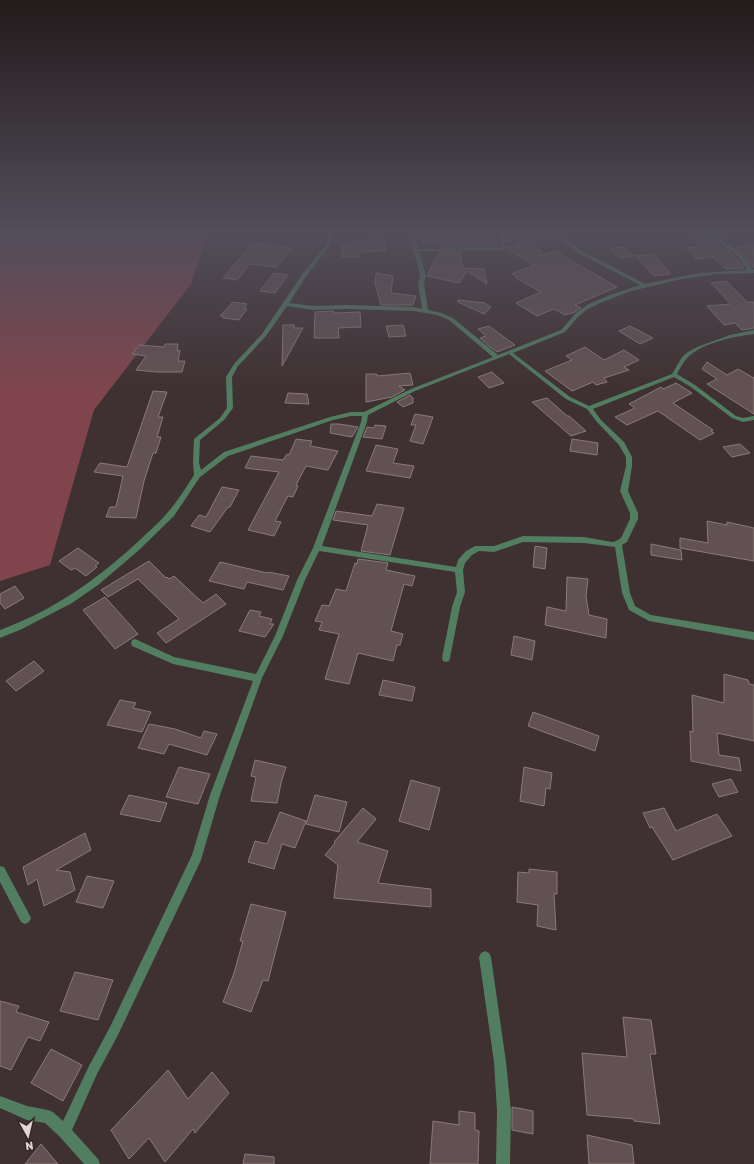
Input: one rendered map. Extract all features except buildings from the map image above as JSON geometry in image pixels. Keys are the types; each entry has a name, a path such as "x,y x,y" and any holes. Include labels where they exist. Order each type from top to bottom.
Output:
{"street":[{"path":"198,475 196,463 197,440 222,419 230,408 229,377 236,365 264,335 298,284"},
{"path":"421,284 426,311"},
{"path":"0,634 19,627 70,601 95,582 135,549 171,514 198,475 226,454 332,418 351,414 365,414 413,390 563,331 571,320 590,305 628,290 647,284"},
{"path":"286,304 313,308 388,307 426,311 451,319 497,357"},
{"path":"589,408 674,375 678,365 693,351 722,339 754,332"},
{"path":"446,658 456,607 461,592 459,570 461,562 469,554 478,548 494,549 523,539 584,540 612,545 618,544 624,540 634,519 634,513 624,491 628,473 629,457 622,444 599,421 589,408 568,398 509,352"},
{"path":"674,375 693,386 734,417 743,420 754,418"},
{"path":"65,1132 93,1070 114,1031 197,856 215,795 258,678 279,636 301,580 317,548 364,422 365,414"},
{"path":"618,544 626,593 632,608 649,618 754,636"},
{"path":"317,548 459,570"},
{"path":"136,643 174,660 258,678"},
{"path":"0,870 25,918"},
{"path":"485,957 500,1062 504,1111 503,1164"},
{"path":"0,1102 12,1105 27,1112 48,1117 65,1132 93,1164"}],"shaded area":[{"path":"0,284 191,284 94,410 50,565 0,581"}]}
